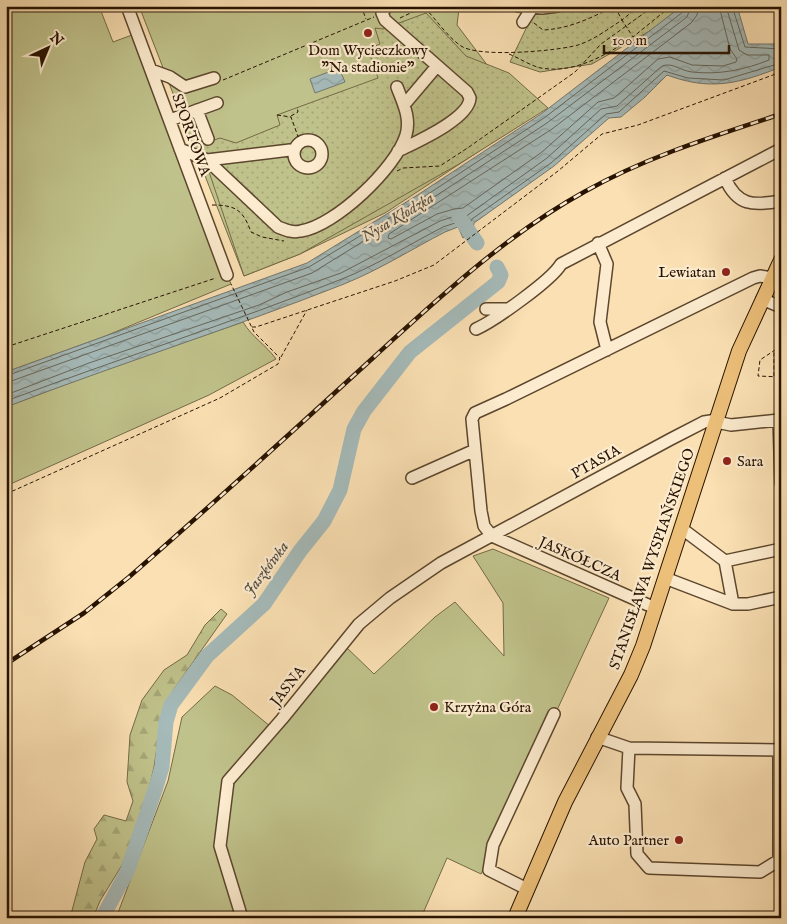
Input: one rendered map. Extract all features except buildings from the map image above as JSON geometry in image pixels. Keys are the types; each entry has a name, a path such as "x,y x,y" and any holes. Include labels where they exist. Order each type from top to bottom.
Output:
{"main road":[{"name":"STANISŁAWA WYSPIAŃSKIEGO","path":"515,918 565,802 597,737 631,675 665,578 739,351 781,260"}],"street":[{"name":"SPORTOWA","path":"127,6 227,278"},
{"path":"523,22 524,8 558,6"},
{"path":"385,9 382,13 385,20 467,92 470,102 455,118 398,151"},
{"path":"404,105 437,66"},
{"path":"151,70 170,77 185,87 214,78"},
{"path":"180,149 207,160 278,227 289,232 302,231 328,219 347,206 372,183 398,151 406,135 408,122 397,87"},
{"path":"170,120 217,103"},
{"path":"197,110 208,139"},
{"path":"207,160 290,150 297,147"},
{"path":"476,329 508,309 549,279 561,264 781,149"},
{"path":"725,178 735,196 743,202 753,204 781,201"},
{"path":"598,243 607,264 600,322 607,350"},
{"path":"492,536 484,526 472,419 475,413 753,278 760,276 772,278"},
{"path":"762,299 781,307"},
{"path":"486,309 508,309"},
{"path":"717,421 731,425 780,417 781,483"},
{"name":"PTASIA","path":"492,536 704,422 717,421"},
{"path":"412,478 475,450"},
{"path":"681,528 725,561 733,604"},
{"name":"JASKÓŁCZA","path":"492,536 655,608"},
{"name":"JASNA","path":"242,918 220,846 224,800 228,781 232,774 282,719 359,624 390,598 441,564 492,536"},
{"path":"725,561 781,549"},
{"path":"665,578 733,604 748,604 781,597"},
{"path":"527,889 489,870 490,859 493,846 554,714"},
{"path":"597,737 629,748 780,750 780,859 760,872 649,868 637,854 634,804 627,788 629,748"}],"path":[{"path":"361,6 366,20"},
{"path":"426,9 433,6"},
{"path":"524,8 543,30 567,26 615,6 633,37"},
{"path":"622,20 639,6"},
{"path":"507,53 540,68 584,64 601,44 654,6"},
{"path":"396,172 403,168 440,166 584,64 613,51 671,6"},
{"path":"251,327 256,327 415,274 434,265 558,171 602,134 638,125 781,72"},
{"path":"277,115 290,117 298,112 297,107"},
{"path":"290,117 297,147"},
{"path":"201,206 225,206 240,210 250,232 272,240 290,240"},
{"path":"6,346 227,278 248,323 254,332 280,358"},
{"path":"6,494 220,398 278,364 307,310"},
{"path":"781,346 760,360 758,376 781,377"},
{"path":"774,349 774,376"}],"green space":[{"path":"6,6 99,6 113,42 132,35 231,284 103,337 6,372"},
{"path":"139,6 457,6 459,9 457,25 528,119 385,213 300,254 244,276"},
{"path":"573,6 682,6 653,29 592,64 540,72 510,62 534,12 563,11"},
{"path":"426,13 466,56 509,73 548,108 459,164 300,254 244,276 200,145 220,138 236,143 280,125 277,115 378,78 368,49 380,44 375,28 383,29"},
{"path":"243,322 276,359 209,395 6,486 6,407 93,374"},
{"path":"493,549 609,598 481,874 447,858 421,918 116,918 168,781 182,717 215,686 232,695 276,731 345,646 374,674 435,617 455,602 504,656 503,603 473,556"},
{"path":"221,609 227,614 174,689 163,709 154,767 145,805 122,865 100,901 93,918 70,918 85,862 97,839 94,829 104,815 126,821 133,801 127,782 130,735 142,700 164,670 187,655 205,625"}],"water":[{"name":"Nysa Kłodzka","path":"682,6 737,6 748,44 781,44 781,67 751,78 711,84 682,80 667,75 621,117 609,118 554,166 474,223 473,231 463,238 458,227 344,284 6,407 6,372 307,263 416,196 541,114"},
{"path":"339,68 345,82 315,93 310,79"}],"waterway":[{"name":"Jaszkówka","path":"459,217 477,243"},
{"name":"Jaszkówka","path":"102,918 127,872 156,787 162,767 166,722 171,705 207,656 264,604 300,551 324,521 340,490 354,429 364,411 410,352 498,282 501,275 497,267"}],"railway":[{"path":"6,664 84,613 129,577 474,268 528,227 584,192 632,168 681,148 781,114"}],"place":[{"name":"Dom Wycieczkowy \"Na stadionie\"","path":"368,33"},
{"name":"Lewiatan","path":"726,272"},
{"name":"Sara","path":"727,461"},
{"name":"Krzyżna Góra","path":"434,707"},
{"name":"Auto Partner","path":"679,840"}]}
